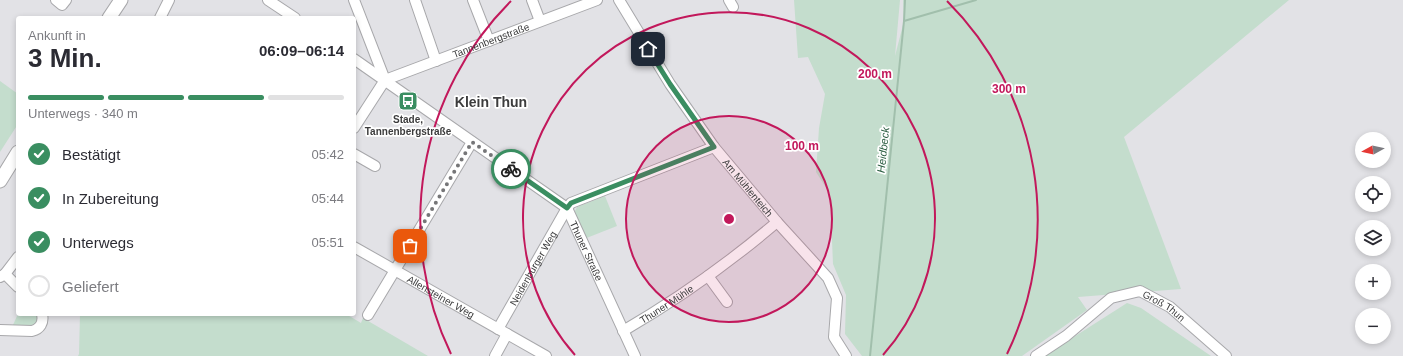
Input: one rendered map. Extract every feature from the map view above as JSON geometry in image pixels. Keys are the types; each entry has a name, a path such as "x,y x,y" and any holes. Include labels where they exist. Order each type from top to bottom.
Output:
{"main road":[{"path":"110,16 121,0"},
{"path":"0,181 16,155"}],"street":[{"path":"56,0 62,5 66,0"},
{"path":"161,16 169,0"},
{"path":"268,0 292,16"},
{"path":"354,0 385,80 356,125"},
{"path":"415,0 436,61"},
{"path":"473,0 489,41"},
{"path":"532,0 540,21"},
{"name":"Tannenbergstraße","path":"385,80 597,0"},
{"name":"Am Mühlenteich","path":"619,0 670,84 714,147 777,222 828,278 837,298 834,337 846,356"},
{"name":"Thuner Straße","path":"356,60 567,208 635,356"},
{"path":"368,315 472,142"},
{"path":"567,208 571,203 714,147"},
{"path":"356,155 375,166"},
{"name":"Neidenburger Weg","path":"503,331 567,208"},
{"name":"Thuner Mühle","path":"624,331 708,276 741,252 777,222"},
{"name":"Allensteiner Weg","path":"356,248 546,356"},
{"path":"16,259 2,275 16,286"},
{"path":"708,276 727,302"},
{"name":"Groß Thun","path":"1036,356 1066,336 1111,298 1140,291 1170,307 1226,356"},
{"path":"0,330 36,330 40,327 42,316"},
{"path":"495,356 503,331"}],"green space":[{"path":"794,0 900,0 895,56 904,21 903,0 1289,0 1124,137 1181,289 1078,297 1087,310 1022,356 862,356 845,334 846,295 833,264 830,194 816,172 819,128 825,94 808,57 798,58"},
{"path":"0,81 16,93 16,127 0,152"},
{"path":"605,196 617,226 584,239 573,215 577,207"},
{"path":"1127,303 1141,308 1211,356 1044,356"},
{"path":"17,316 39,316 36,327 12,327"},
{"path":"80,316 349,316 361,323 363,318 428,356 78,356"}],"waterway":[{"path":"904,21 905,0"},
{"name":"Heidbeck","path":"870,356 904,21 976,0"}],"way so far":[{"path":"410,246 472,142 511,169"}],"place":[{"name":"Stade, Tannenbergstraße","path":"408,101"}],"district":[{"name":"Klein Thun","path":"491,102"}],"route":[{"path":"511,169 567,208 571,203 714,147 670,84 648,49"}]}
